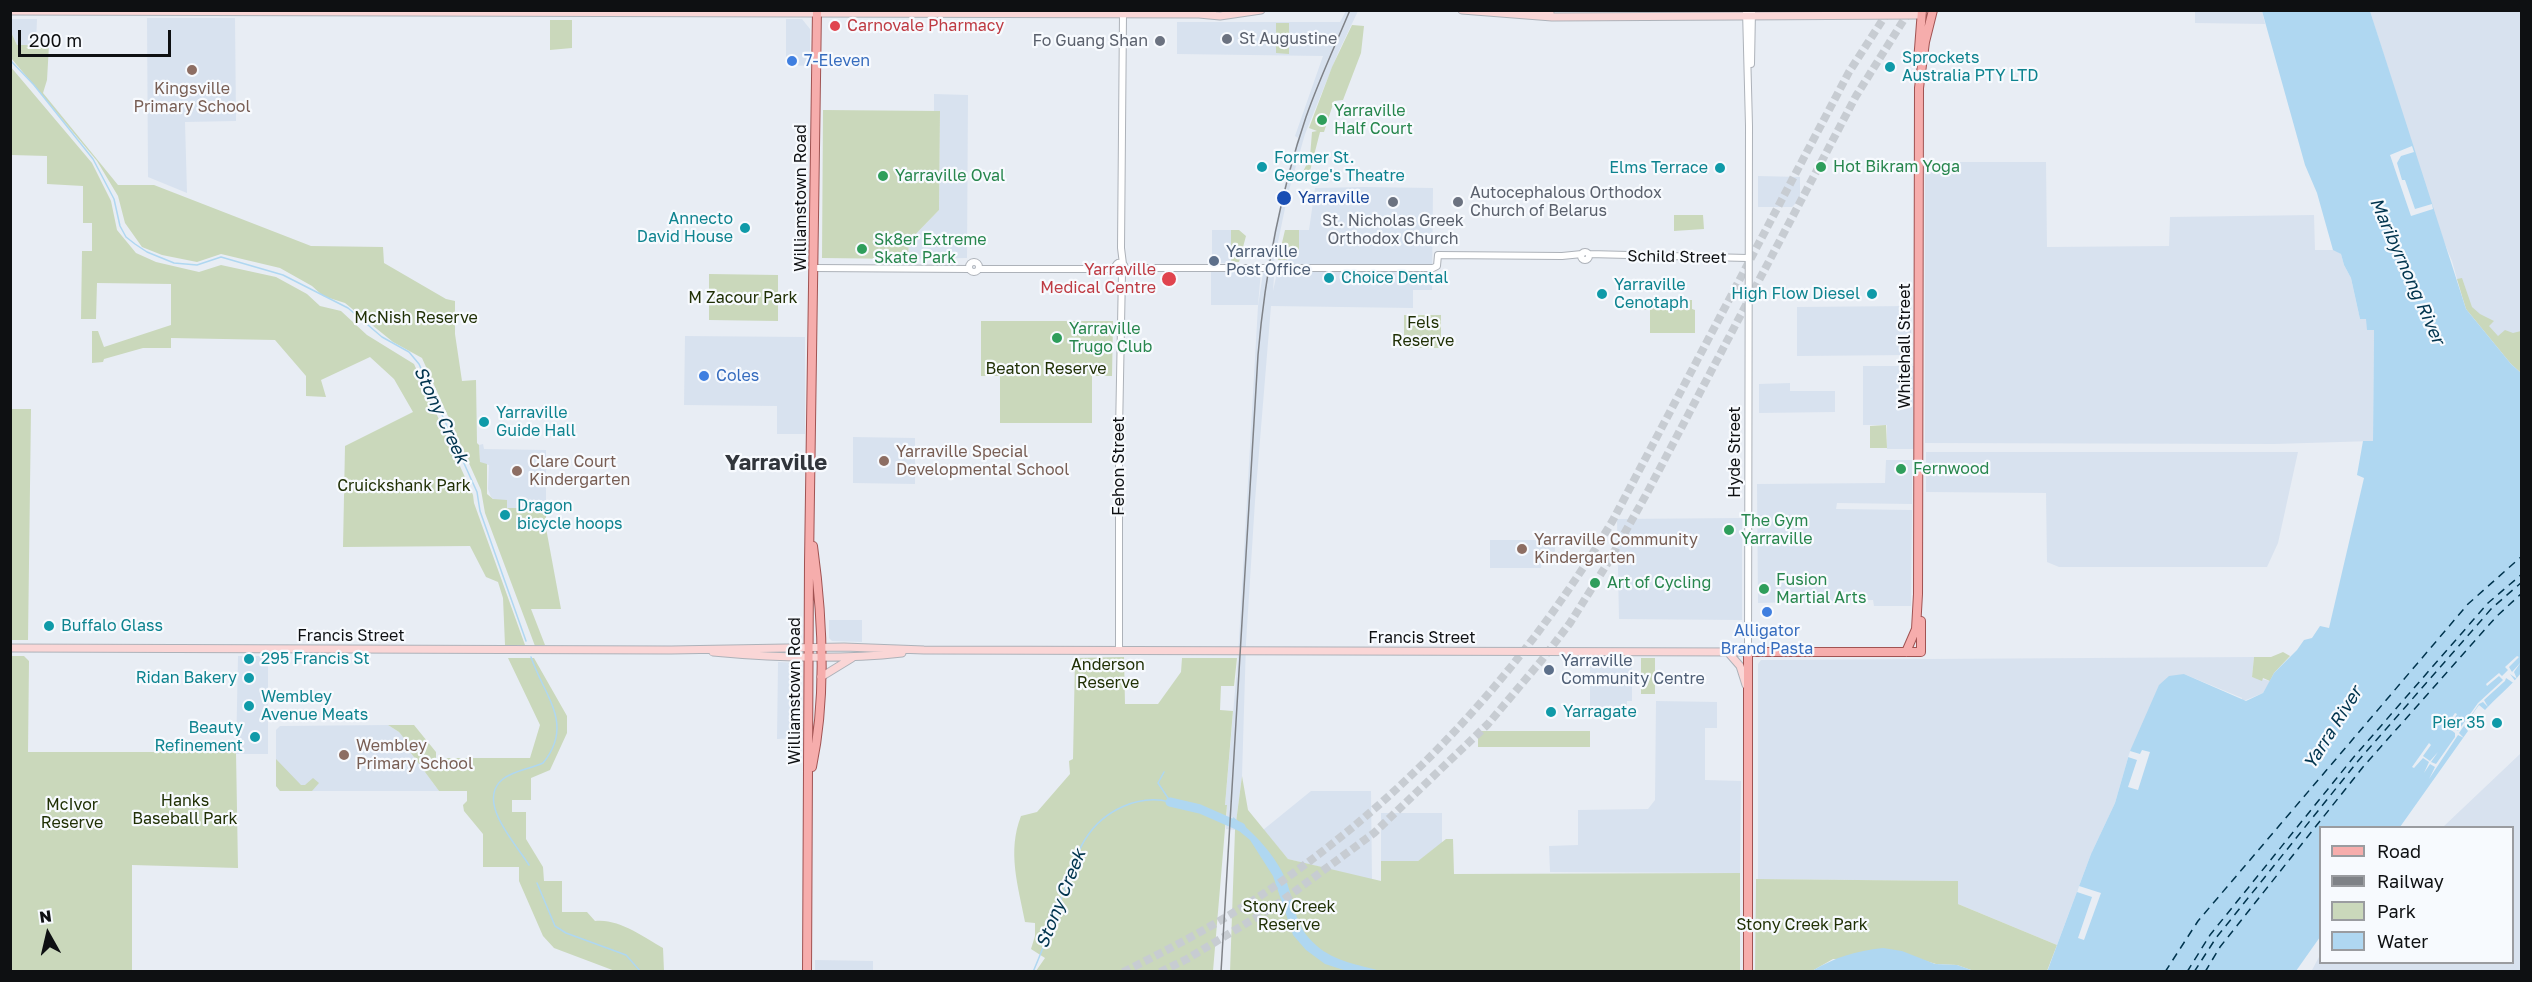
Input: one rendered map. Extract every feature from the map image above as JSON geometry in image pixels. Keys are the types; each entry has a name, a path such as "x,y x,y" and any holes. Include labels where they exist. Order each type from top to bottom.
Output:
{"main road":[{"path":"10,11 1123,14 1209,12 1225,16 1261,10"},
{"path":"1462,10 1542,16 1932,13"},
{"path":"1532,10 1565,15"},
{"path":"1888,15 1906,10"},
{"name":"Williamstown Road","path":"805,972 817,12"},
{"name":"Whitehall Street","path":"1906,652 1915,632 1918,605 1918,52 1922,13"},
{"name":"Whitehall Street","path":"1919,88 1925,42 1932,13"},
{"name":"Williamstown Road","path":"809,780 820,719 821,677 819,597 811,530"},
{"name":"Whitehall Street","path":"1918,605 1921,623 1920,652"},
{"name":"Francis Street","path":"10,648 1920,652"},
{"name":"Francis Street","path":"692,650 741,655 855,657 924,650"},
{"path":"1727,651 1740,666 1748,690"},
{"name":"Hyde Street","path":"1748,652 1748,972"},
{"path":"821,677 841,663 855,657"}],"street":[{"name":"Hyde Street","path":"1748,652 1749,13"},
{"name":"Fehon Street","path":"1119,651 1123,14"},
{"name":"Schild Street","path":"1120,267 1433,268 1438,263 1438,255 1747,258"},
{"path":"814,268 969,267 974,262 979,267 1120,267"}],"shaded area":[{"path":"1346,11 1358,11 1305,134 1288,194 1274,261 1268,261 1286,179 1298,138 1295,136 1323,56 1177,54 1177,22 1340,22"},
{"path":"2195,11 2262,11 2265,24 2195,23"},
{"path":"2370,11 2521,11 2521,373 2463,300"},
{"name":"Kingsville Primary School","path":"147,18 235,18 236,121 185,122 187,193 148,177"},
{"path":"10,19 37,19 36,45 17,45 11,32"},
{"name":"7-Eleven","path":"786,19 802,19 810,29 810,66 786,65"},
{"path":"934,94 968,95 967,258 908,259 909,241 939,210 940,112 934,111"},
{"path":"1925,162 2046,162 2047,247 2169,246 2170,217 2314,215 2315,250 2336,250 2341,254 2351,278 2360,319 2366,319 2374,330 2373,441 2274,444 1925,443"},
{"path":"1758,176 1800,177 1800,199 1792,207 1758,207"},
{"path":"1315,188 1433,188 1432,290 1413,290 1413,308 1271,306 1246,643 1242,776 1235,830 1226,829 1227,806 1225,805 1238,657 1258,306 1263,273 1274,276 1273,291 1277,273 1286,261 1286,255 1299,250 1299,230 1309,230"},
{"path":"1212,230 1231,230 1231,263 1212,263"},
{"path":"1211,271 1261,271 1258,305 1211,305"},
{"path":"1911,306 1911,355 1797,356 1797,307"},
{"path":"685,336 805,337 805,434 777,434 777,406 684,405"},
{"path":"1863,366 1914,366 1914,449 1887,449 1887,425 1863,425"},
{"path":"1790,383 1790,391 1835,391 1835,412 1759,413 1759,384"},
{"name":"Yarraville Special Developmental School","path":"853,437 915,438 915,484 853,483"},
{"name":"Clare Court Kindergarten","path":"483,444 484,449 546,450 546,508 507,508 507,500 495,500 491,497 488,489 489,465 480,463 479,445"},
{"path":"1926,452 2298,452 2278,543 2267,567 2059,567 2047,562 2046,493 1926,492"},
{"path":"1886,460 1912,460 1912,504 1837,503 1836,509 1912,510 1911,606 1874,606 1873,600 1758,603 1757,484 1885,483"},
{"path":"1742,518 1742,620 1619,619 1617,519"},
{"name":"Yarraville Community Kindergarten","path":"1490,540 1555,540 1555,558 1542,558 1541,568 1490,568"},
{"path":"829,620 862,620 862,642 832,641 829,638"},
{"path":"238,656 268,656 268,754 236,754"},
{"path":"2254,657 2252,677 2270,681 2263,693 2241,702 2242,698 2184,674 2130,751 2115,803 2091,854 2057,945 1958,904 1957,881 1758,879 1758,664 1761,660"},
{"path":"1590,658 1632,658 1632,701 1627,701 1627,714 1614,714 1614,707 1590,707"},
{"path":"778,662 801,663 800,738 777,739"},
{"path":"1656,701 1717,702 1717,728 1705,728 1705,780 1741,781 1740,873 1550,872 1549,846 1578,845 1578,810 1648,809 1655,800"},
{"name":"Wembley Primary School","path":"388,725 408,742 405,745 439,791 280,791 276,786 276,730 280,726"},
{"path":"2521,753 2521,971 2311,972 2319,957 2319,964 2514,964 2514,826 2444,826"},
{"path":"1311,791 1371,791 1372,880 1288,859 1263,830"},
{"path":"1381,813 1442,813 1442,843 1418,861 1381,861"},
{"path":"815,960 873,961 873,971 815,971"}],"green space":[{"path":"550,20 572,20 572,48 550,50"},
{"path":"1276,23 1289,23 1289,54 1276,53"},
{"path":"1352,25 1364,26 1361,53 1343,100 1334,101 1324,132 1320,132 1309,175 1313,178 1301,176 1310,157 1312,132 1317,131 1309,128 1332,67"},
{"name":"McNish Reserve","path":"11,32 17,45 49,45 47,80 43,93 118,185 154,185 311,246 383,247 384,263 446,299 455,301 455,334 462,381 476,380 477,443 480,462 487,464 487,494 493,499 507,500 507,508 546,508 546,528 561,609 531,609 545,645 535,646 485,513 481,490 422,358 393,342 345,303 323,296 312,286 280,268 221,254 197,262 162,255 142,247 125,223 118,196 97,161 11,58"},
{"name":"Cruickshank Park","path":"10,66 92,163 111,201 117,230 136,253 156,262 199,272 221,265 276,277 307,294 320,306 341,311 367,335 414,364 473,495 525,645 505,645 503,598 498,582 486,577 470,546 343,547 345,446 413,412 394,379 370,357 321,380 326,397 306,396 306,376 275,340 171,338 171,348 143,348 104,359 103,362 92,363 92,331 98,331 104,347 171,325 171,284 97,283 96,319 81,319 82,251 92,251 92,223 83,223 83,186 47,184 47,156 11,155"},
{"path":"823,110 940,111 939,210 909,241 908,259 822,258"},
{"path":"1674,215 1703,215 1704,229 1674,231"},
{"path":"1231,230 1239,230 1246,236 1239,262 1231,262"},
{"path":"1285,230 1299,230 1299,251 1292,251 1292,255 1287,256 1287,260 1278,260"},
{"name":"M Zacour Park","path":"709,274 778,275 778,321 709,320"},
{"path":"2462,278 2472,307 2494,321 2489,326 2498,336 2505,330 2513,333 2521,331 2521,373 2466,309 2457,279"},
{"path":"1649,300 1692,300 1692,309 1695,310 1695,333 1650,333 1650,310 1640,310"},
{"name":"Fels Reserve","path":"1404,315 1441,315 1441,348 1404,348"},
{"name":"Beaton Reserve","path":"981,321 1113,321 1112,376 1092,376 1092,423 1000,423 1000,376 981,376"},
{"path":"11,409 31,409 28,640 11,640"},
{"path":"1886,425 1887,448 1870,448 1870,426"},
{"path":"2283,652 2290,656 2274,673 2270,681 2252,677 2254,657 2271,657"},
{"name":"McIvor Reserve","path":"11,656 24,656 29,661 28,752 236,752 238,868 132,865 132,971 11,971"},
{"name":"Anderson Reserve","path":"1124,657 1125,704 1158,704 1181,672 1182,658 1237,658 1234,686 1221,686 1220,710 1233,711 1213,971 1036,971 1045,958 1031,949 1035,936 1035,923 1025,922 1015,869 1017,829 1021,816 1037,812 1070,774 1069,761 1073,759 1075,658"},
{"path":"508,658 534,658 567,716 567,733 550,770 531,778 531,800 512,800 512,812 526,812 526,839 543,867 544,881 562,881 562,912 587,912 595,921 622,925 663,948 664,971 615,971 554,948 543,936 519,881 519,867 483,867 483,834 464,811 463,805 467,801 467,791 439,791 405,745 407,742 399,732 388,725 414,725 436,752 436,758 530,758 540,725"},
{"path":"1641,658 1655,658 1655,694 1641,694"},
{"path":"1478,731 1590,731 1590,747 1478,747"},
{"path":"276,759 301,785 305,785 313,778 319,783 312,791 280,791 276,786"},
{"name":"Stony Creek Reserve","path":"1242,776 1248,810 1288,859 1381,881 1381,861 1418,861 1446,839 1453,839 1454,874 1740,873 1740,971 1230,972 1235,830"},
{"name":"Stony Creek Park","path":"1756,879 1958,881 1958,904 2057,945 2047,971 1974,971 1957,965 1936,964 1919,959 1833,959 1812,971 1755,972"}],"water":[{"path":"2262,11 2370,11 2466,309 2521,373 2521,673 2485,710 2479,705 2464,726 2468,731 2401,826 2319,826 2319,938 2296,971 2047,972 2091,854 2115,803 2130,751 2159,685 2169,676 2184,674 2246,701 2263,693 2274,673 2304,640 2312,638 2320,626 2329,628 2364,478 2357,475 2363,441 2373,441 2374,330 2367,330 2366,319 2360,319 2351,278 2341,254 2333,250 2317,193 2305,165"},
{"path":"1233,817 1256,837 1282,871 1299,923 1309,938 1331,955 1381,971 1347,971 1325,964 1306,950 1293,935 1273,876 1250,840 1233,826"},
{"path":"1883,948 1902,951 1935,964 1957,965 1974,971 1812,971 1846,955"}],"pier":[{"path":"2412,146 2414,152 2401,156 2397,163 2402,180 2405,180 2415,209 2432,204 2433,209 2411,216 2390,155"},
{"path":"2517,656 2519,657 2509,667 2512,672 2521,662 2514,672 2517,679 2510,674 2515,684 2506,678 2484,700 2488,707 2483,702 2479,704 2459,733 2464,738 2458,735 2429,779 2435,767 2430,764 2424,773 2429,762 2423,758 2414,768 2412,767 2429,743 2431,745 2423,756 2430,761 2438,752 2431,762 2436,764 2455,737 2455,733 2446,726 2455,713 2457,714 2450,726 2458,731 2478,703 2503,680 2499,676 2487,686 2486,684 2499,673 2502,676 2508,670 2505,667"},
{"path":"2142,750 2150,752 2138,790 2128,787 2137,760 2128,757 2130,751 2140,754"},
{"path":"2079,886 2101,893 2084,940 2078,938 2092,897 2077,892"}],"waterway":[{"name":"Stony Creek","path":"10,60 34,85 93,159 114,199 120,226 126,237 135,244 147,252 174,263 197,265 221,257 283,275 348,308 382,337 409,352 419,364 477,492 480,511 526,641"},
{"name":"Stony Creek","path":"529,865 501,822 493,799 496,788 503,779 543,763 552,749 556,735 557,723 554,710 531,657"},
{"path":"1164,772 1158,783 1170,801"},
{"name":"Stony Creek","path":"1033,972 1077,854 1094,828 1102,819 1123,806 1146,800 1170,802"},
{"name":"Stony Creek","path":"1170,802 1200,809 1241,827"},
{"name":"Stony Creek","path":"537,883 555,926 566,933 626,955 641,972"}],"ferry route":[{"path":"2165,972 2198,921 2468,604 2522,556"},
{"path":"2187,972 2210,935 2353,758 2488,603 2522,574"},
{"path":"2194,972 2216,938 2358,761 2492,608 2522,582"},
{"path":"2205,972 2220,947 2363,767 2496,617 2522,593"}],"tunnel":[{"path":"1123,972 1232,914 1318,855 1368,814 1460,726 1542,627 1579,575 1613,520 1849,72 1889,10"},
{"path":"1160,972 1187,959 1275,906 1374,833 1488,724 1541,661 1570,623 1609,561 1856,96 1910,10"}],"railway":[{"path":"1221,972 1258,355 1265,294 1281,205 1297,146 1316,90 1350,10"}],"place":[{"name":"Carnovale Pharmacy","path":"835,26"},
{"name":"St Augustine","path":"1227,39"},
{"name":"Fo Guang Shan","path":"1160,41"},
{"name":"7-Eleven","path":"792,61"},
{"name":"Sprockets Australia PTY LTD","path":"1890,67"},
{"name":"Kingsville Primary School","path":"192,70"},
{"name":"Yarraville Half Court","path":"1322,120"},
{"name":"Former St. George's Theatre","path":"1262,167"},
{"name":"Hot Bikram Yoga","path":"1821,167"},
{"name":"Elms Terrace","path":"1720,168"},
{"name":"Yarraville Oval","path":"883,176"},
{"name":"Yarraville","path":"1284,198"},
{"name":"St. Nicholas Greek Orthodox Church","path":"1393,202"},
{"name":"Autocephalous Orthodox Church of Belarus","path":"1458,202"},
{"name":"Annecto David House","path":"745,228"},
{"name":"Sk8er Extreme Skate Park","path":"862,249"},
{"name":"Yarraville Post Office","path":"1214,261"},
{"name":"Choice Dental","path":"1329,278"},
{"name":"Yarraville Medical Centre","path":"1169,279"},
{"name":"Yarraville Cenotaph","path":"1602,294"},
{"name":"High Flow Diesel","path":"1872,294"},
{"name":"Yarraville Trugo Club","path":"1057,338"},
{"name":"Coles","path":"704,376"},
{"name":"Yarraville Guide Hall","path":"484,422"},
{"name":"Yarraville Special Developmental School","path":"884,461"},
{"name":"Fernwood","path":"1901,469"},
{"name":"Clare Court Kindergarten","path":"517,471"},
{"name":"Dragon bicycle hoops","path":"505,515"},
{"name":"The Gym Yarraville","path":"1729,530"},
{"name":"Yarraville Community Kindergarten","path":"1522,549"},
{"name":"Art of Cycling","path":"1595,583"},
{"name":"Fusion Martial Arts","path":"1764,589"},
{"name":"Alligator Brand Pasta","path":"1767,612"},
{"name":"Buffalo Glass","path":"49,626"},
{"name":"295 Francis St","path":"249,659"},
{"name":"Yarraville Community Centre","path":"1549,670"},
{"name":"Ridan Bakery","path":"249,678"},
{"name":"Wembley Avenue Meats","path":"249,706"},
{"name":"Yarragate","path":"1551,712"},
{"name":"Pier 35","path":"2497,723"},
{"name":"Beauty Refinement","path":"255,737"},
{"name":"Wembley Primary School","path":"344,755"}],"district":[{"name":"Yarraville","path":"776,463"}],"water label":[{"name":"Maribyrnong River","path":"2407,271"},
{"name":"Yarra River","path":"2333,728"}],"park label":[{"name":"Hanks Baseball Park","path":"185,810"}]}
